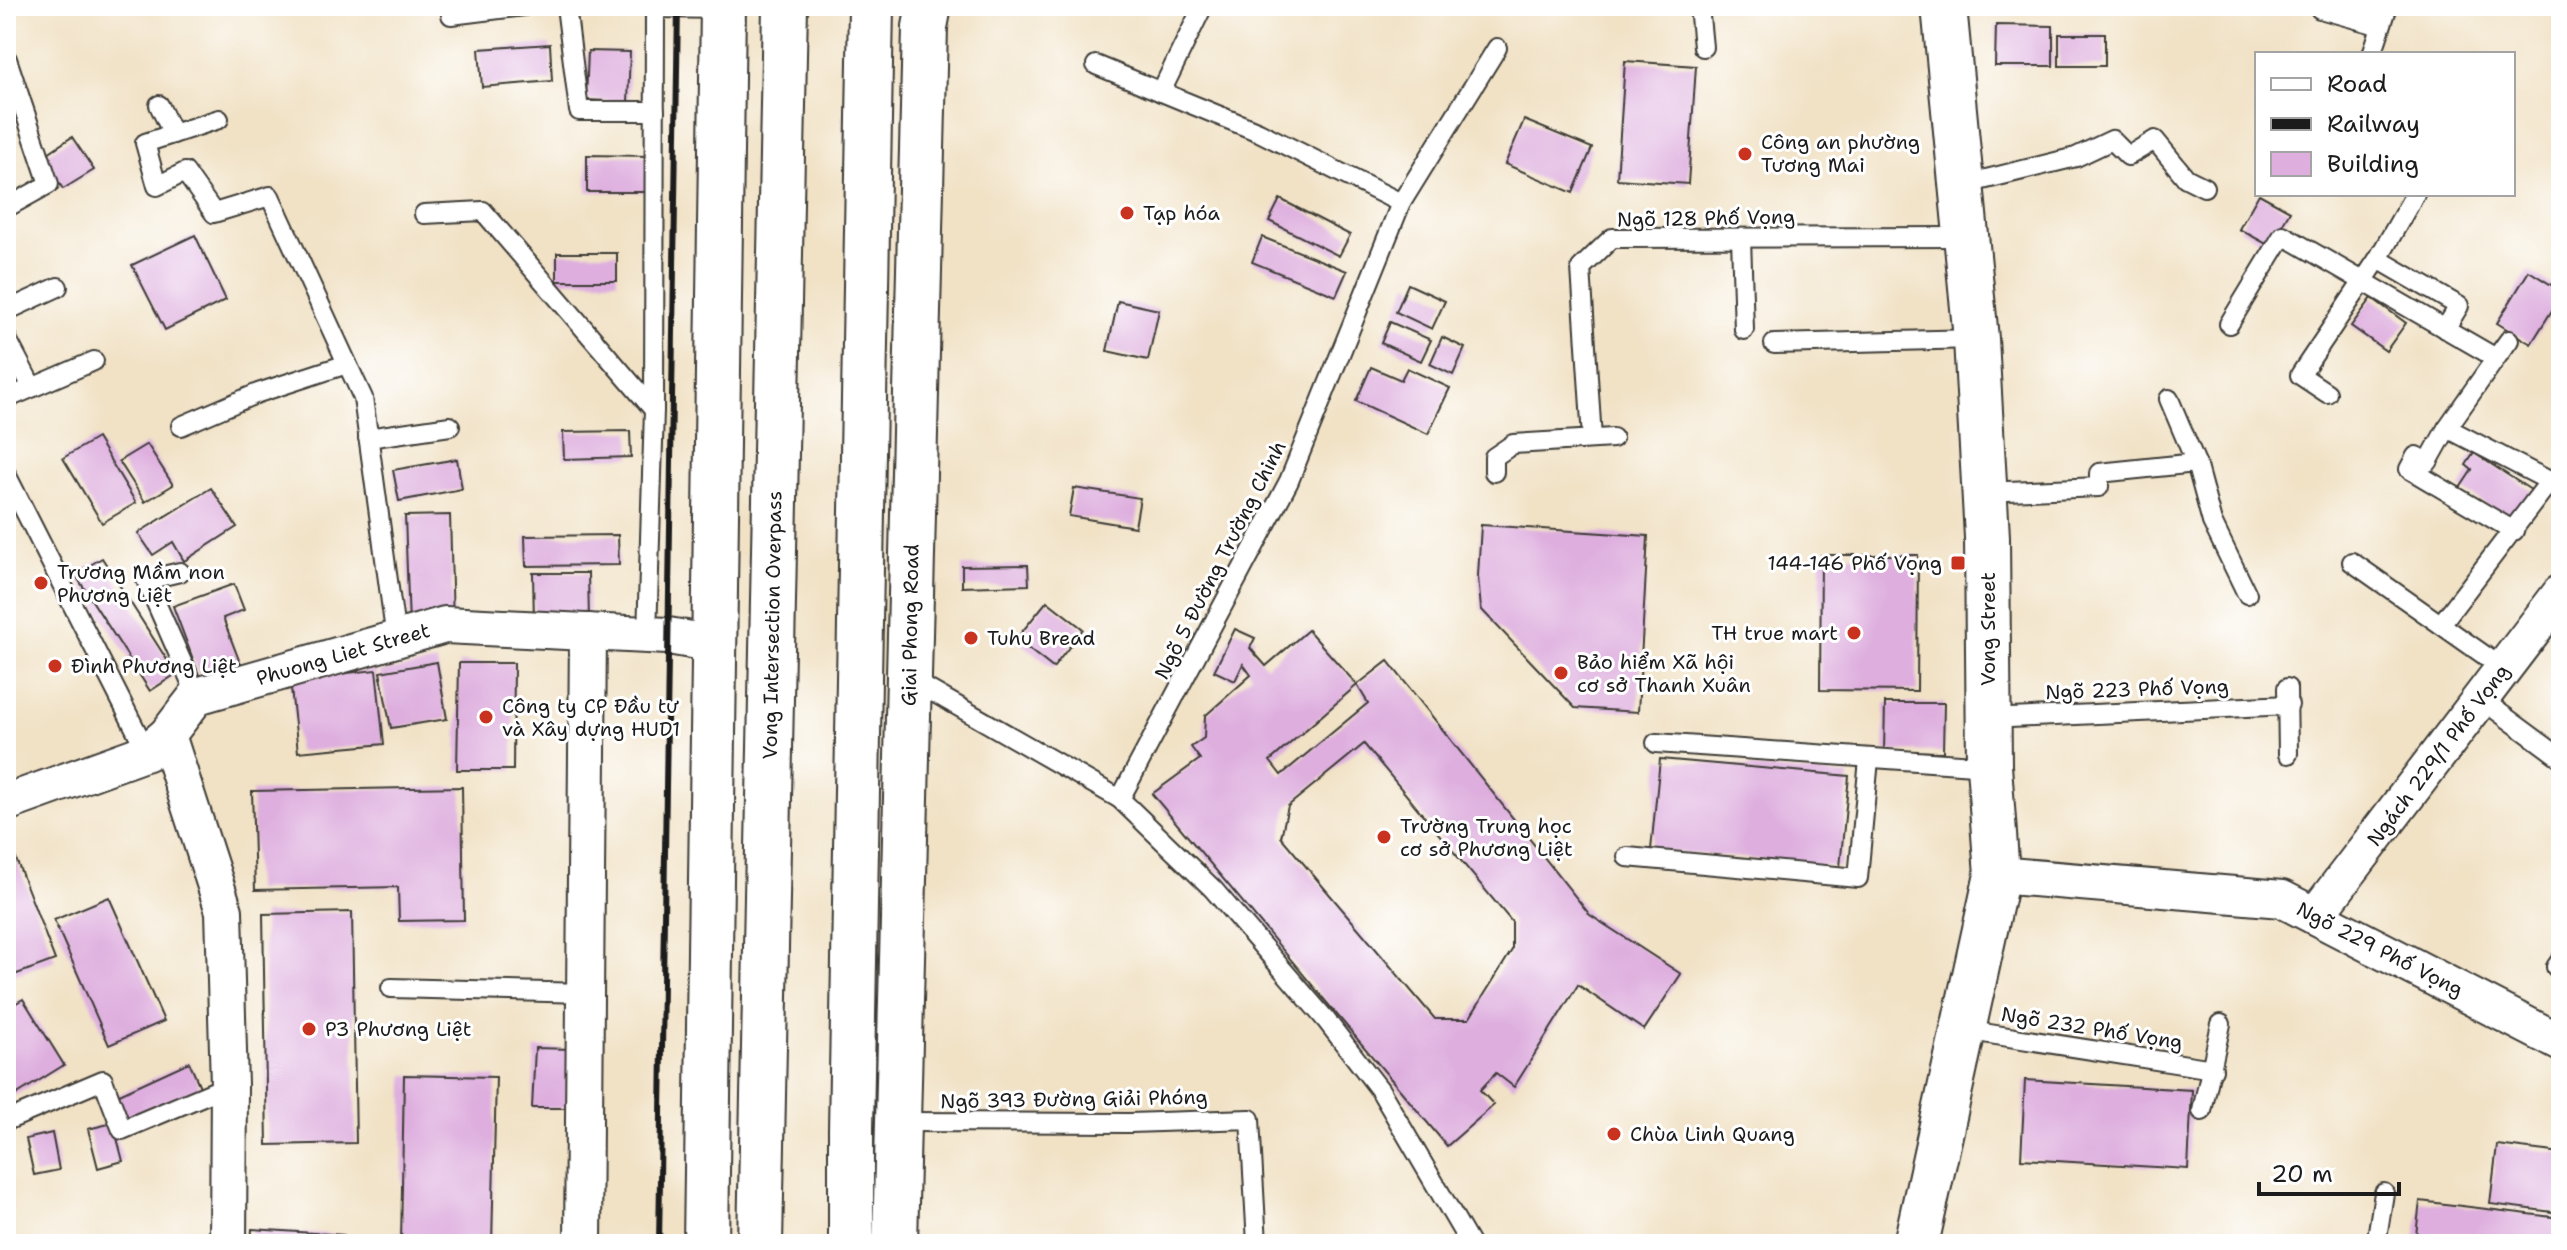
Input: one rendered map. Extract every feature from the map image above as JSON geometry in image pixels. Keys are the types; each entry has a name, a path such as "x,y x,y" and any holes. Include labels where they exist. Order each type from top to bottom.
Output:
{"main road":[{"name":"Vong Intersection Overpass","path":"760,1244 785,6"},
{"path":"851,1244 871,6"},
{"name":"Vong Street","path":"1916,1244 1997,875 1989,766 1987,537 1976,339 1944,6"},
{"path":"706,1244 723,7"},
{"name":"Giai Phong Road","path":"895,1244 909,678 931,13"}],"street":[{"name":"Ngách 229/1 Phố Vọng","path":"2315,916 2561,593"},
{"name":"Phuong Liet Street","path":"197,696 445,625 668,636 715,644"},
{"path":"583,1244 588,632"},
{"path":"6,803 157,743 197,696"},
{"path":"157,743 224,911 229,1085 228,1244"},
{"name":"Ngõ 229 Phố Vọng","path":"1997,875 2282,899 2561,1043"}],"lane":[{"path":"451,15 524,6"},
{"path":"566,6 579,111 655,111"},
{"path":"1161,92 1203,6"},
{"path":"1699,6 1703,47"},
{"path":"2373,52 2388,6"},
{"path":"647,635 654,410 655,7 723,7"},
{"path":"2320,9 2381,26"},
{"name":"Ngõ 5 Đường Trường Chinh","path":"1120,799 1289,481 1401,203 1497,48"},
{"path":"6,208 49,184 7,59"},
{"path":"1096,65 1259,132 1401,203"},
{"path":"159,105 173,134"},
{"path":"219,119 145,143 157,186 185,172 214,213 270,196 363,398 396,639"},
{"path":"1962,185 2076,157 2112,140 2128,156 2155,140 2186,178 2204,187"},
{"path":"2327,393 2300,375 2378,259 2414,196"},
{"path":"424,214 483,211 654,410"},
{"path":"2229,324 2283,235 2496,358"},
{"name":"Ngõ 128 Phố Vọng","path":"1592,439 1581,268 1612,238 1967,237"},
{"path":"1741,238 1744,330"},
{"path":"2378,259 2459,306 2445,329"},
{"path":"6,311 58,287"},
{"path":"6,337 32,387"},
{"path":"1774,344 1976,339"},
{"path":"2509,340 2447,428 2428,462 2416,456 2409,469 2514,531"},
{"path":"6,399 94,361"},
{"path":"181,426 258,393 347,364"},
{"path":"2169,399 2196,463 2212,522 2247,594"},
{"path":"368,438 450,426"},
{"path":"2441,624 2514,531 2556,484 2447,428"},
{"path":"1494,472 1494,457 1513,444 1613,438"},
{"path":"1984,492 2099,487 2099,473 2196,463"},
{"path":"6,474 157,743"},
{"path":"2352,562 2504,669"},
{"path":"180,572 146,580 197,696"},
{"path":"909,678 1120,799 1213,889 1326,1020 1380,1090 1470,1244"},
{"name":"Ngõ 223 Phố Vọng","path":"1988,719 2288,696 2288,754"},
{"path":"2481,699 2561,758"},
{"path":"1656,743 1989,766"},
{"path":"1627,857 1858,878 1869,759"},
{"path":"391,988 585,993"},
{"path":"2202,1111 2221,1024"},
{"name":"Ngõ 232 Phố Vọng","path":"1964,1030 2213,1069"},
{"path":"6,1121 103,1080 122,1130 229,1085"},
{"name":"Ngõ 393 Đường Giải Phóng","path":"898,1122 1130,1123 1250,1119 1257,1244"},
{"path":"2376,1244 2384,1193"}],"building":[{"path":"1996,25 2053,26 2053,66 1995,66"},
{"path":"2059,34 2105,34 2105,66 2059,66"},
{"path":"550,44 552,81 482,87 479,49"},
{"path":"588,51 630,52 628,102 586,100"},
{"path":"1625,61 1696,66 1688,184 1617,179"},
{"path":"1524,120 1592,148 1573,193 1505,164"},
{"path":"72,137 94,170 63,189 42,157"},
{"path":"587,155 651,156 650,192 587,192"},
{"path":"2258,196 2290,211 2270,246 2239,229"},
{"path":"1280,199 1350,235 1339,256 1269,221"},
{"path":"195,235 226,300 165,330 132,265"},
{"path":"1262,237 1347,271 1336,296 1252,262"},
{"path":"557,253 617,253 617,281 557,281"},
{"path":"2529,271 2561,291 2561,296 2531,344 2497,323"},
{"path":"1408,284 1445,301 1432,329 1396,312"},
{"path":"2372,298 2406,323 2386,351 2351,326"},
{"path":"1118,301 1159,310 1148,360 1107,351"},
{"path":"1390,322 1431,340 1421,361 1381,343"},
{"path":"1442,337 1465,348 1453,375 1430,364"},
{"path":"1371,367 1401,380 1407,368 1450,388 1428,434 1356,401"},
{"path":"630,431 631,457 564,459 563,432"},
{"path":"97,438 136,503 102,523 63,458"},
{"path":"147,444 173,485 145,502 119,461"},
{"path":"2474,453 2534,492 2515,523 2460,488 2472,470 2466,465"},
{"path":"457,459 462,489 399,501 393,470"},
{"path":"211,488 237,527 184,561 173,542 153,555 138,533"},
{"path":"1074,488 1140,498 1135,527 1069,516"},
{"path":"450,515 453,623 409,625 405,516"},
{"path":"1481,525 1648,536 1638,712 1575,708 1481,609 1478,576"},
{"path":"618,535 619,565 526,566 525,536"},
{"path":"1821,555 1918,555 1917,691 1820,690"},
{"path":"102,558 176,674 150,691 75,574"},
{"path":"1028,565 1029,585 962,587 962,566"},
{"path":"533,573 588,573 589,620 534,622"},
{"path":"234,584 244,610 223,618 242,668 202,683 173,606"},
{"path":"1047,601 1083,629 1053,668 1016,639"},
{"path":"1235,629 1255,638 1250,648 1266,666 1308,630 1357,685 1388,661 1590,915 1681,974 1644,1030 1578,985 1514,1087 1496,1073 1480,1090 1494,1105 1447,1146 1152,794 1200,759 1191,747 1204,738 1205,716 1251,675 1243,664 1235,681 1214,671","holes":["1357,685 1368,703 1281,775 1270,761","1364,744 1512,922 1512,950 1469,1019 1435,1019 1281,837 1288,806"]},
{"path":"437,662 447,719 391,728 380,672"},
{"name":"Công ty CP Đầu tư và Xây dựng HUD1","path":"459,663 514,663 513,770 457,770"},
{"path":"376,670 384,744 298,752 290,679"},
{"path":"1885,703 1944,703 1943,752 1884,751"},
{"path":"1660,759 1849,776 1840,867 1651,850"},
{"path":"462,787 464,920 399,921 398,887 255,890 252,791"},
{"path":"11,846 55,960 6,978 6,848"},
{"path":"109,897 164,1021 109,1045 54,920"},
{"name":"P3 Phương Liệt","path":"352,912 356,1143 267,1145 263,914"},
{"path":"23,999 64,1065 6,1101 6,1009"},
{"path":"535,1048 572,1049 570,1108 532,1108"},
{"path":"189,1062 201,1089 127,1122 115,1096"},
{"path":"404,1075 496,1077 492,1244 401,1244"},
{"path":"2025,1080 2192,1090 2188,1169 2021,1159"},
{"path":"113,1123 123,1161 98,1168 88,1129"},
{"path":"52,1133 59,1170 34,1175 26,1139"},
{"path":"2497,1145 2561,1153 2561,1213 2490,1204"},
{"path":"2420,1201 2561,1218 2561,1244 2415,1244"},
{"path":"252,1229 344,1235 344,1244 251,1244"},
{"path":"211,1235 212,1244 152,1244 152,1242"}],"railway":[{"path":"659,1244 678,6"}],"place":[{"name":"Công an phường Tương Mai","path":"1745,154"},
{"name":"Tạp hóa","path":"1127,213"},
{"name":"144-146 Phố Vọng","path":"1958,563"},
{"name":"Trương Mầm non Phương Liệt","path":"41,583"},
{"name":"TH true mart","path":"1854,633"},
{"name":"Tuhu Bread","path":"971,638"},
{"name":"Đình Phương Liệt","path":"55,666"},
{"name":"Bảo hiểm Xã hội cơ sở Thanh Xuân","path":"1561,673"},
{"name":"Công ty CP Đầu tư và Xây dựng HUD1","path":"486,717"},
{"name":"Trường Trung học cơ sở Phương Liệt","path":"1384,837"},
{"name":"P3 Phương Liệt","path":"309,1029"},
{"name":"Chùa Linh Quang","path":"1614,1134"}]}
